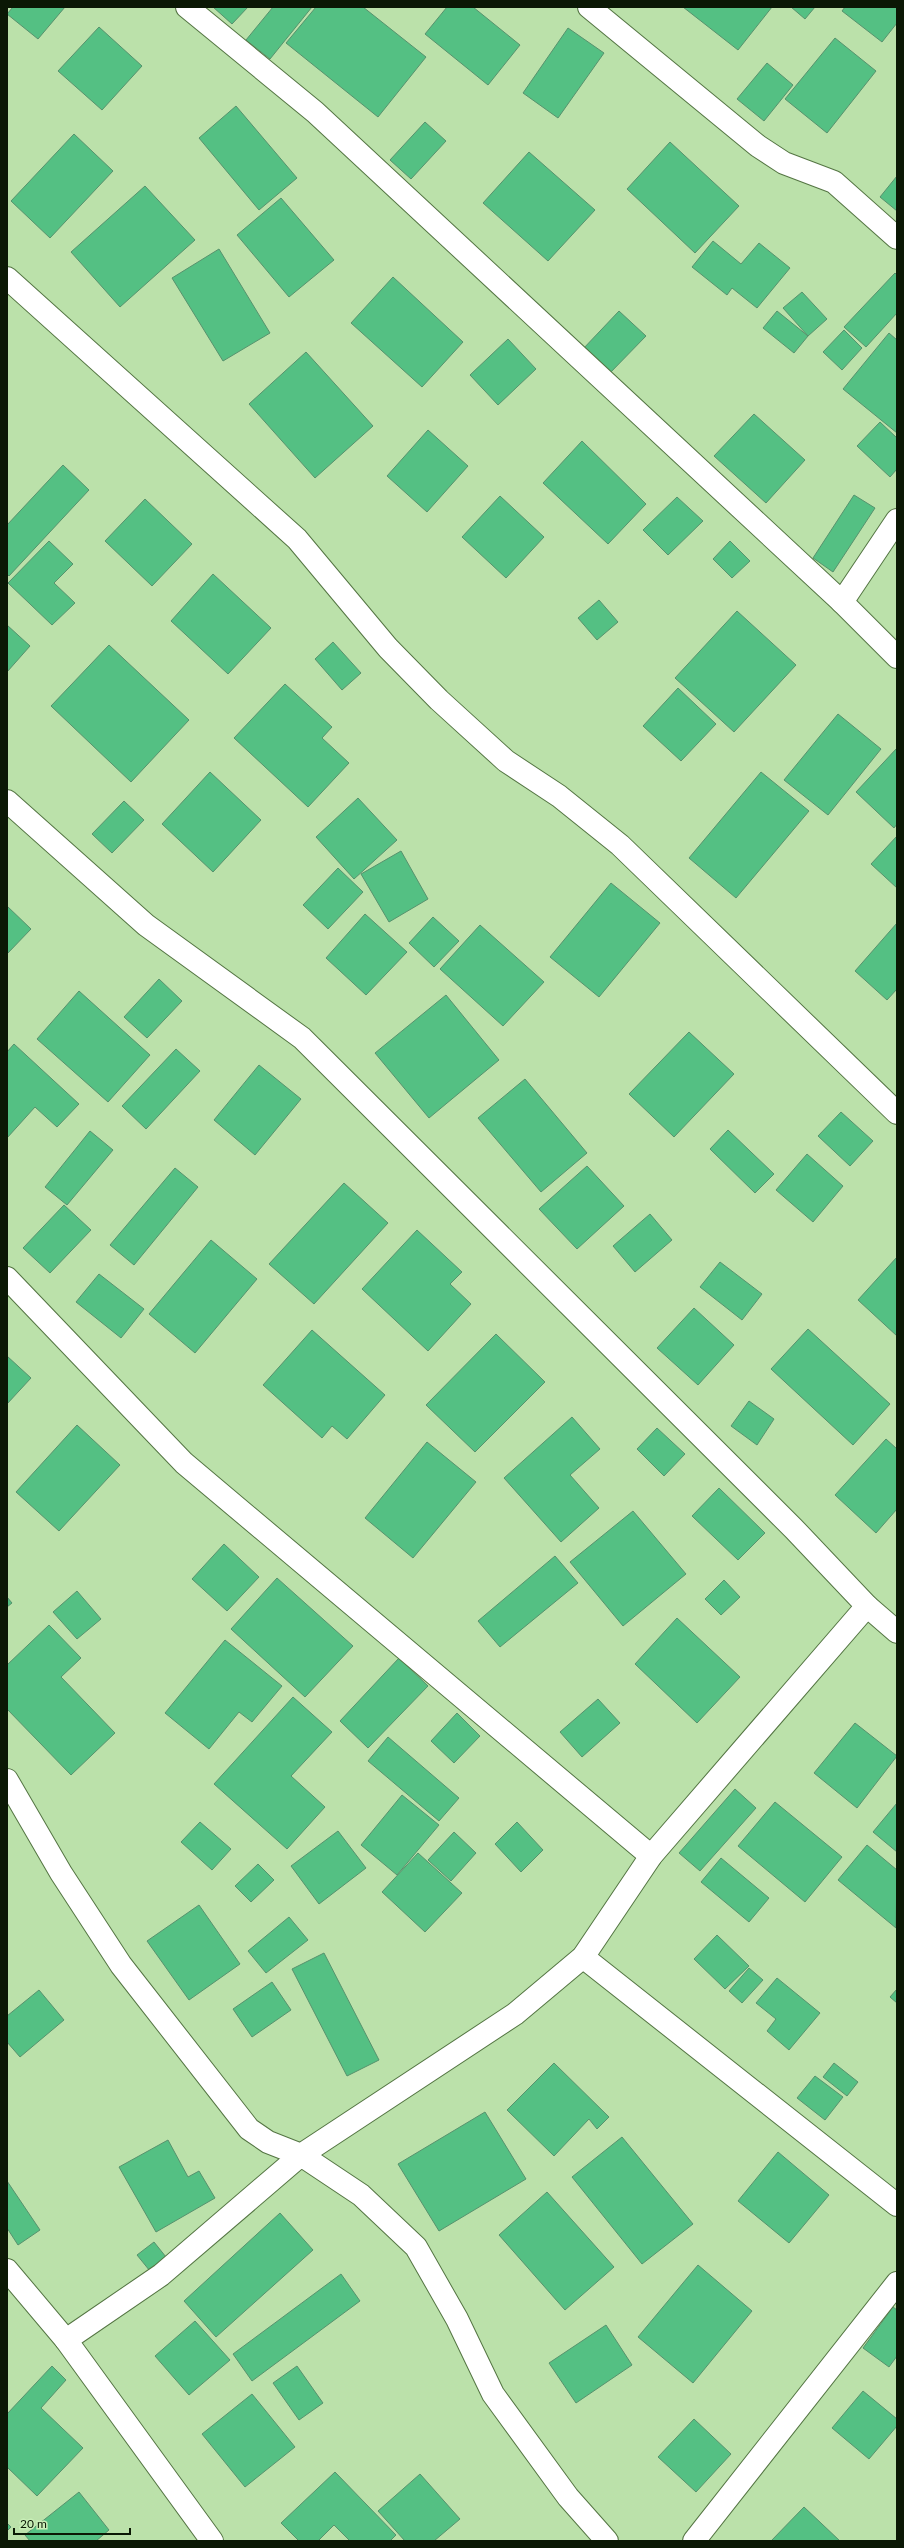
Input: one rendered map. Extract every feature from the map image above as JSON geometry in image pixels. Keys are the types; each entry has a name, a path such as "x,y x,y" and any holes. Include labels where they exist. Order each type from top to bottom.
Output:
{"street":[{"path":"187,7 315,112 842,602 897,657"},
{"path":"589,7 758,146 784,163 834,182 897,238"},
{"path":"7,278 297,539 388,648 439,700 506,760 559,796 620,845 897,1113"},
{"path":"842,602 897,520"},
{"path":"7,801 146,925 302,1038 794,1529 867,1606 897,1632"},
{"path":"7,1278 184,1463 651,1856"},
{"path":"66,2340 161,2275 301,2155 515,2014 583,1957 651,1856 867,1606"},
{"path":"7,1780 61,1873 121,1965 249,2129 268,2142 301,2155 361,2195 416,2247 457,2319 493,2394 568,2497 607,2541"},
{"path":"583,1957 897,2205"},
{"path":"7,2270 66,2340 212,2541"},
{"path":"694,2541 897,2282"}],"building":[{"path":"13,7 65,7 38,39 7,14"},
{"path":"213,7 248,7 232,24"},
{"path":"273,7 312,7 270,59 246,40"},
{"path":"316,7 363,7 426,57 378,117 286,43"},
{"path":"447,7 473,7 520,45 488,85 425,34"},
{"path":"683,7 772,7 738,50"},
{"path":"791,7 815,7 805,19"},
{"path":"845,7 897,7 897,23 882,42 842,11"},
{"path":"99,27 142,66 102,110 58,71"},
{"path":"568,28 604,53 558,118 523,93"},
{"path":"835,38 876,71 827,133 785,99"},
{"path":"767,63 793,85 764,121 737,99"},
{"path":"236,106 297,178 259,210 199,138"},
{"path":"425,122 446,141 411,179 390,160"},
{"path":"74,134 113,171 50,238 11,201"},
{"path":"670,142 739,206 695,253 627,189"},
{"path":"529,152 595,210 548,261 483,203"},
{"path":"897,176 897,211 880,197"},
{"path":"145,186 195,240 120,307 71,252"},
{"path":"281,198 334,260 289,297 237,235"},
{"path":"713,241 741,264 759,243 790,268 757,308 732,288 727,295 692,267"},
{"path":"219,249 270,333 223,361 172,278"},
{"path":"895,273 897,275 897,313 866,347 844,327"},
{"path":"393,277 463,342 422,387 351,323"},
{"path":"802,292 827,319 808,336 783,308"},
{"path":"619,311 646,336 608,375 582,350"},
{"path":"777,311 808,336 794,353 763,328"},
{"path":"844,330 862,348 842,370 823,352"},
{"path":"889,333 897,340 897,433 843,389"},
{"path":"508,339 536,369 498,405 470,375"},
{"path":"306,352 373,426 315,478 249,404"},
{"path":"754,414 805,460 766,503 714,456"},
{"path":"880,422 897,438 897,469 890,477 857,446"},
{"path":"428,430 468,466 427,512 387,476"},
{"path":"582,441 646,504 608,544 543,483"},
{"path":"63,465 89,490 9,576 7,574 7,525"},
{"path":"854,495 875,508 833,572 813,558"},
{"path":"500,496 544,537 506,578 462,537"},
{"path":"677,497 703,521 668,555 643,530"},
{"path":"145,499 192,544 152,586 105,541"},
{"path":"49,541 73,564 54,583 75,603 52,625 8,583"},
{"path":"730,541 750,561 732,578 713,559"},
{"path":"213,574 271,628 228,674 171,621"},
{"path":"599,600 618,622 597,640 578,618"},
{"path":"737,611 796,665 734,732 675,678"},
{"path":"7,625 30,646 7,672"},
{"path":"333,642 361,673 342,690 315,659"},
{"path":"109,645 189,720 131,782 51,706"},
{"path":"285,684 332,727 322,738 349,763 308,807 234,738"},
{"path":"678,688 716,724 681,761 643,726"},
{"path":"838,714 881,749 828,815 784,780"},
{"path":"897,748 897,824 894,828 856,792"},
{"path":"210,772 261,820 213,872 162,824"},
{"path":"761,772 809,811 736,898 689,858"},
{"path":"358,798 397,840 354,879 316,837"},
{"path":"124,801 144,820 112,853 92,834"},
{"path":"897,836 897,888 871,864"},
{"path":"401,851 428,899 389,922 361,874"},
{"path":"338,868 363,892 328,929 303,905"},
{"path":"611,883 660,923 599,997 550,957"},
{"path":"7,906 31,929 7,954"},
{"path":"365,914 407,952 366,995 326,958"},
{"path":"433,917 459,941 434,967 409,943"},
{"path":"897,923 897,989 887,1000 855,971"},
{"path":"480,925 544,982 503,1026 440,969"},
{"path":"159,979 182,1001 147,1038 124,1017"},
{"path":"79,991 150,1055 108,1102 37,1039"},
{"path":"446,995 499,1060 429,1118 375,1053"},
{"path":"689,1032 734,1074 674,1137 629,1094"},
{"path":"14,1044 79,1104 57,1127 35,1107 7,1138 7,1052"},
{"path":"176,1049 200,1071 146,1129 122,1106"},
{"path":"259,1065 301,1099 255,1155 214,1120"},
{"path":"525,1079 587,1153 541,1192 478,1118"},
{"path":"841,1112 873,1141 850,1166 818,1136"},
{"path":"728,1130 774,1174 755,1193 710,1149"},
{"path":"90,1131 113,1150 67,1205 45,1187"},
{"path":"807,1154 843,1186 813,1222 776,1190"},
{"path":"587,1166 624,1206 577,1249 539,1209"},
{"path":"175,1168 198,1187 134,1265 110,1245"},
{"path":"344,1183 388,1223 314,1304 269,1264"},
{"path":"64,1205 91,1230 50,1273 23,1248"},
{"path":"650,1214 672,1240 635,1272 613,1246"},
{"path":"417,1230 462,1272 450,1284 471,1304 428,1351 362,1289"},
{"path":"211,1240 257,1279 195,1353 149,1314"},
{"path":"897,1257 897,1336 858,1300"},
{"path":"720,1262 762,1294 742,1320 700,1287"},
{"path":"99,1274 144,1309 121,1338 76,1302"},
{"path":"694,1308 734,1345 698,1385 657,1348"},
{"path":"808,1329 890,1404 853,1445 771,1369"},
{"path":"312,1330 385,1395 347,1439 332,1426 322,1438 263,1385"},
{"path":"496,1334 545,1382 475,1452 426,1405"},
{"path":"7,1356 31,1378 7,1404"},
{"path":"749,1401 774,1419 757,1445 731,1426"},
{"path":"572,1417 600,1449 570,1475 599,1508 561,1542 504,1478"},
{"path":"77,1425 120,1465 59,1531 16,1492"},
{"path":"657,1428 685,1454 664,1476 637,1449"},
{"path":"886,1439 897,1449 897,1509 876,1533 835,1495"},
{"path":"427,1442 476,1482 413,1558 365,1518"},
{"path":"719,1488 765,1533 738,1560 692,1516"},
{"path":"633,1511 686,1574 623,1626 570,1562"},
{"path":"224,1544 259,1577 227,1611 192,1579"},
{"path":"555,1556 578,1583 500,1647 478,1621"},
{"path":"277,1578 353,1646 305,1697 231,1629"},
{"path":"724,1580 740,1597 721,1615 705,1599"},
{"path":"77,1591 101,1619 77,1639 53,1612"},
{"path":"7,1597 12,1603 7,1607"},
{"path":"677,1618 740,1677 697,1723 635,1664"},
{"path":"49,1625 81,1658 61,1677 115,1733 71,1775 7,1709 7,1665"},
{"path":"225,1640 282,1686 252,1722 239,1712 209,1749 165,1713"},
{"path":"399,1658 428,1686 368,1748 340,1721"},
{"path":"293,1697 332,1732 291,1776 325,1807 287,1849 214,1784"},
{"path":"598,1699 620,1723 582,1757 560,1732"},
{"path":"457,1713 480,1736 454,1763 431,1741"},
{"path":"855,1723 897,1756 857,1808 814,1773"},
{"path":"388,1737 459,1798 439,1821 368,1761"},
{"path":"735,1789 756,1808 700,1871 679,1853"},
{"path":"402,1795 439,1825 397,1875 361,1845"},
{"path":"775,1802 842,1857 805,1902 738,1846"},
{"path":"897,1803 897,1852 873,1832"},
{"path":"200,1822 231,1849 212,1870 181,1842"},
{"path":"517,1822 543,1850 521,1872 495,1844"},
{"path":"338,1831 366,1868 319,1904 291,1866"},
{"path":"454,1832 476,1853 451,1881 428,1860"},
{"path":"867,1845 897,1870 896,1928 838,1880"},
{"path":"418,1853 462,1893 425,1932 382,1892"},
{"path":"721,1858 769,1898 749,1922 701,1882"},
{"path":"258,1864 274,1880 251,1902 235,1886"},
{"path":"199,1905 240,1964 189,2000 147,1941"},
{"path":"289,1917 308,1940 266,1973 248,1951"},
{"path":"717,1935 749,1966 725,1989 694,1959"},
{"path":"324,1953 379,2060 347,2076 292,1969"},
{"path":"749,1968 763,1980 742,2003 729,1991"},
{"path":"777,1978 820,2013 789,2050 767,2031 776,2019 756,2003"},
{"path":"272,1982 291,2010 252,2037 233,2009"},
{"path":"897,1989 897,2003 890,1997"},
{"path":"39,1990 64,2020 20,2057 7,2042 7,2016"},
{"path":"554,2063 609,2117 597,2129 589,2119 554,2156 507,2110"},
{"path":"834,2063 858,2082 847,2096 823,2077"},
{"path":"815,2076 843,2097 825,2120 797,2098"},
{"path":"485,2112 526,2179 439,2231 398,2164"},
{"path":"622,2137 693,2224 642,2264 572,2177"},
{"path":"168,2140 188,2177 199,2171 215,2198 156,2232 119,2167"},
{"path":"778,2152 829,2195 789,2243 738,2201"},
{"path":"7,2181 40,2230 18,2245 7,2228"},
{"path":"547,2192 614,2267 565,2310 499,2235"},
{"path":"280,2213 313,2250 216,2337 184,2301"},
{"path":"154,2242 170,2262 154,2276 137,2255"},
{"path":"698,2265 752,2311 693,2383 638,2337"},
{"path":"341,2274 360,2301 252,2381 233,2354"},
{"path":"893,2307 897,2310 897,2356 889,2367 863,2348"},
{"path":"195,2321 230,2360 189,2395 155,2356"},
{"path":"606,2325 632,2365 576,2403 549,2363"},
{"path":"52,2366 66,2380 41,2408 83,2448 37,2496 7,2467 7,2414"},
{"path":"297,2366 323,2403 299,2420 273,2383"},
{"path":"863,2391 897,2419 897,2426 869,2459 832,2428"},
{"path":"252,2394 295,2447 245,2487 202,2434"},
{"path":"694,2419 731,2454 696,2492 658,2457"},
{"path":"335,2472 396,2535 390,2541 350,2541 334,2525 318,2541 299,2541 281,2523"},
{"path":"420,2474 460,2519 434,2541 405,2541 378,2511"},
{"path":"79,2492 109,2530 96,2541 30,2541 25,2535"},
{"path":"804,2507 840,2541 771,2541"},
{"path":"7,2523 11,2527 7,2531"}]}
